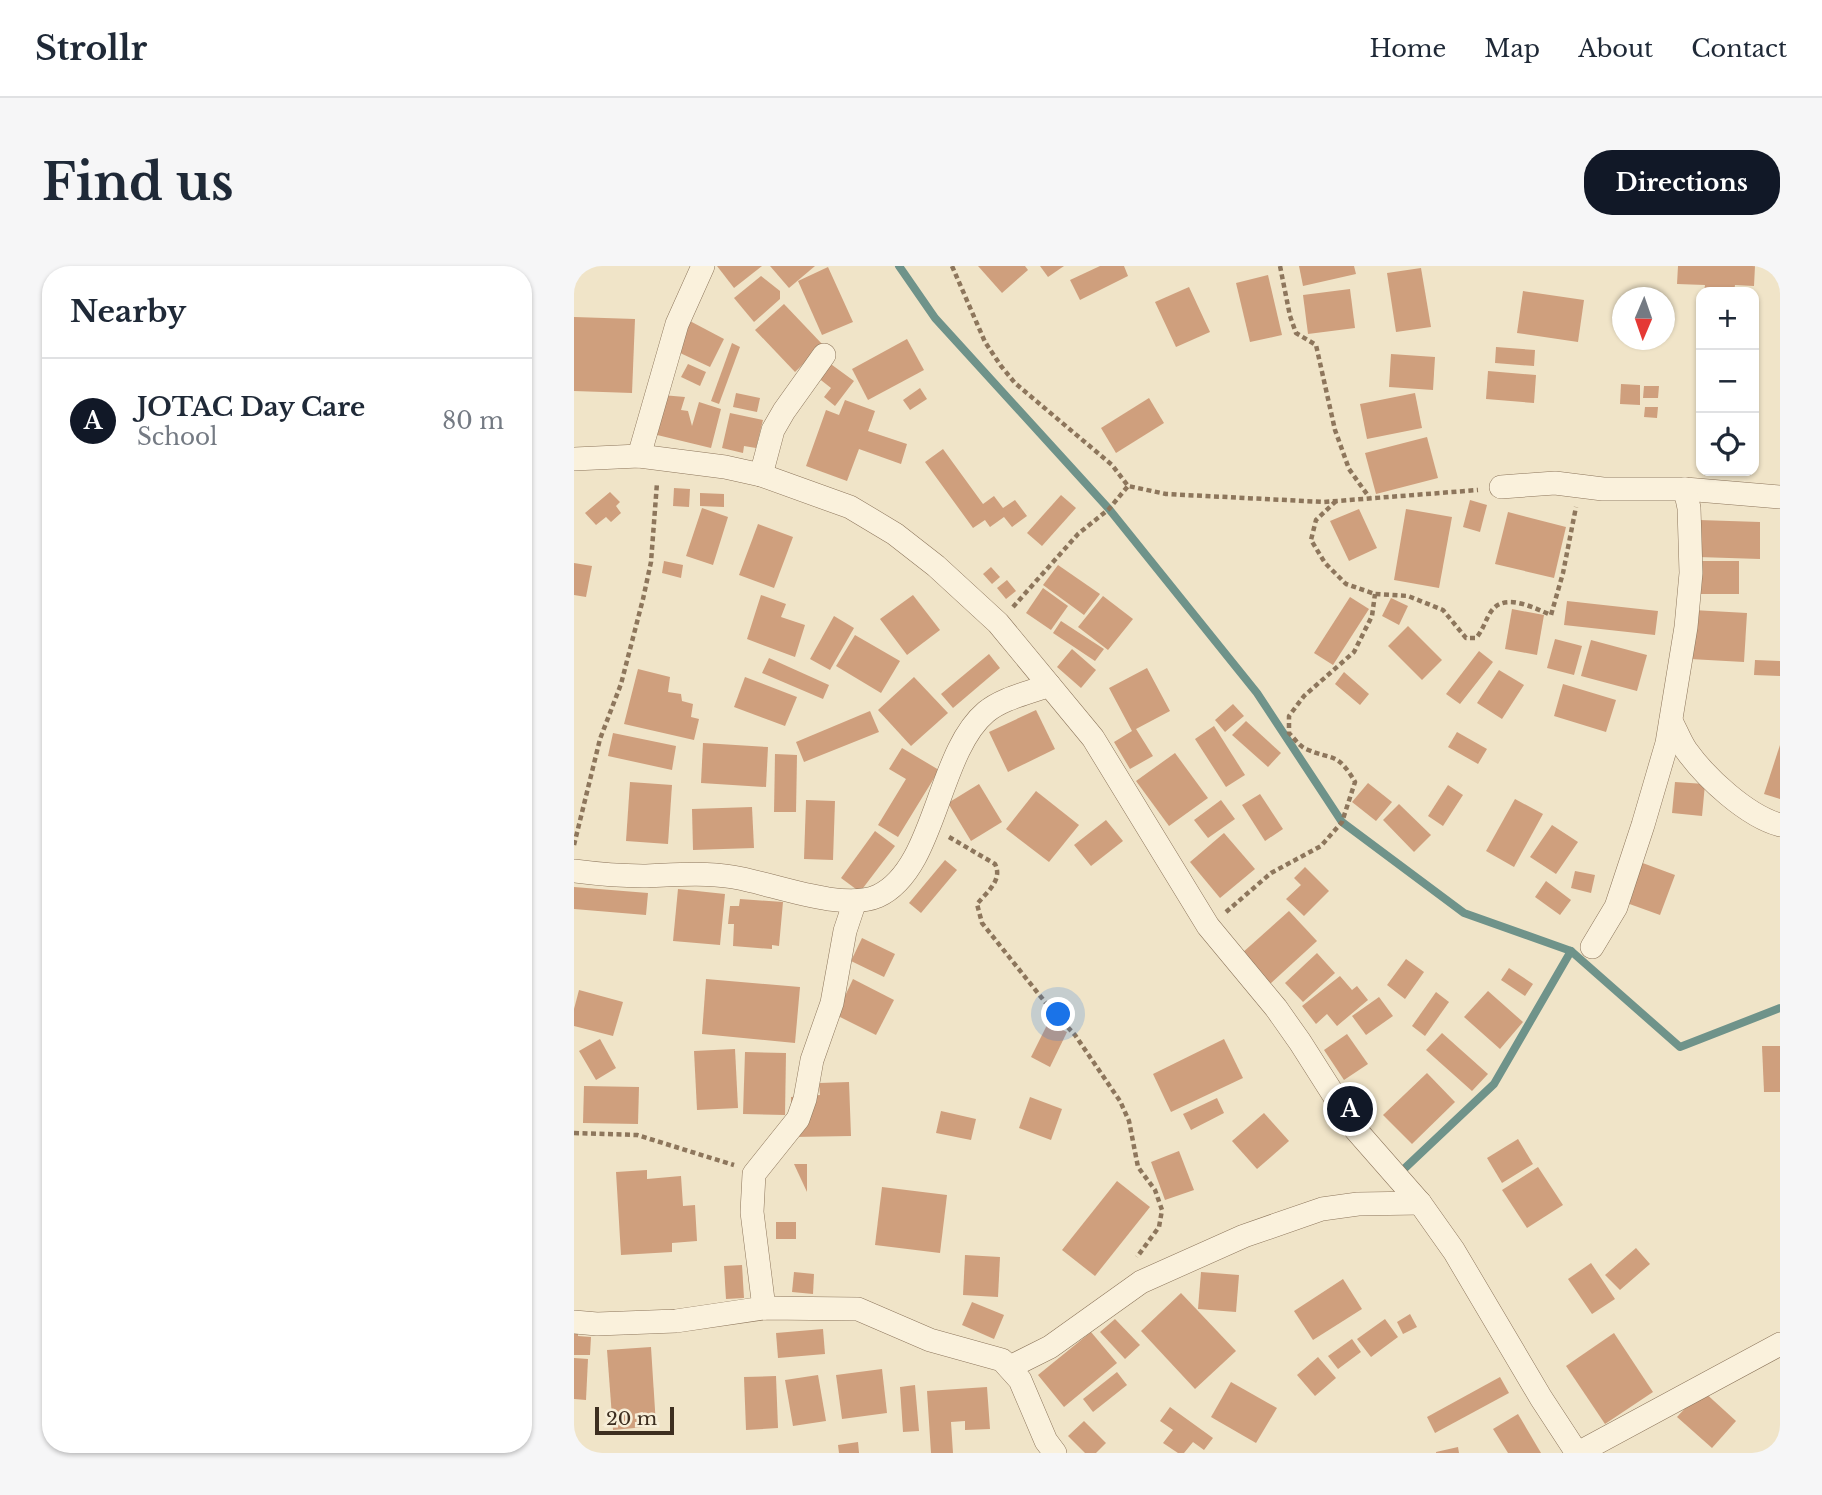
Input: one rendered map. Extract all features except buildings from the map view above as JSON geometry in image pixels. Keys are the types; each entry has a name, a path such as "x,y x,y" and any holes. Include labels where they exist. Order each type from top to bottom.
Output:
{"street":[{"path":"650,457 677,324 703,266"},
{"path":"761,475 774,430 784,411 824,355"},
{"path":"574,458 650,457 761,475 850,507 895,534 936,566 999,623 1093,738 1212,932 1276,1008 1356,1130 1420,1203 1454,1251 1541,1398 1577,1453 1780,1343"},
{"path":"1501,487 1555,483 1603,489 1685,489 1780,498"},
{"path":"1592,947 1616,907 1643,825 1671,721 1686,627 1691,573 1689,508 1685,489"},
{"path":"574,871 611,875 680,873 730,876 834,900 855,901 877,896 895,884 917,853 957,755 974,724 1000,703 1049,685"},
{"path":"1671,721 1686,750 1712,779 1751,813 1780,825"},
{"path":"764,1308 752,1212 754,1174 798,1119 805,1099 812,1060 832,1003 845,931 855,901"},
{"path":"1010,1367 1050,1348 1141,1282 1244,1236 1322,1209 1358,1204 1420,1203"},
{"path":"574,1322 597,1324 676,1321 764,1308 858,1310 930,1340 1002,1360 1020,1380 1046,1441 1055,1453"}],"path":[{"path":"952,266 985,342 1000,366 1015,383 1112,465 1128,486 1166,494 1324,502 1457,493 1501,487"},
{"path":"1280,266 1296,333 1316,345 1335,430 1349,469 1369,498"},
{"path":"574,845 600,739 621,684 652,562 655,490 650,457"},
{"path":"999,623 1078,534 1109,509 1128,486"},
{"path":"1337,500 1316,520 1311,540 1325,563 1346,584 1375,594 1408,596 1443,610 1466,638 1476,638 1483,631 1493,608 1500,604 1519,602 1551,615 1574,526 1579,486"},
{"path":"1212,932 1223,915 1271,873 1321,846 1342,822 1355,782 1345,764 1304,748 1289,733 1289,716 1304,696 1354,652 1372,616 1375,594"},
{"path":"935,807 948,837 995,864 998,878 977,904 978,915 1049,1007 1075,1035 1120,1101 1129,1121 1138,1167 1155,1190 1162,1210 1159,1227 1130,1266 1118,1298"},
{"path":"574,1133 637,1135 754,1174"}],"waterway":[{"path":"899,266 935,318 1109,509 1257,693 1342,822 1464,913 1571,951 1680,1047 1780,1008"},
{"path":"1405,1168 1494,1084 1571,951"}],"place":[{"name":"JOTAC Day Care","path":"1350,1109"}]}
